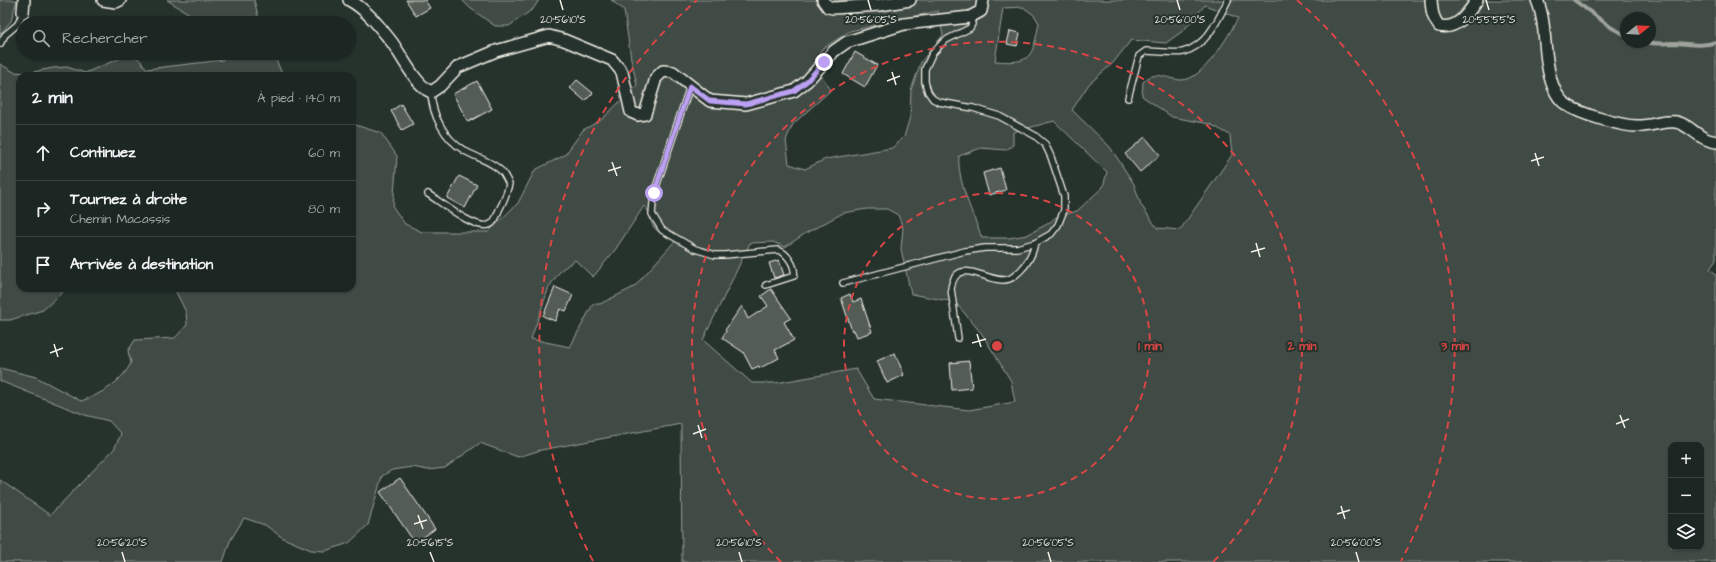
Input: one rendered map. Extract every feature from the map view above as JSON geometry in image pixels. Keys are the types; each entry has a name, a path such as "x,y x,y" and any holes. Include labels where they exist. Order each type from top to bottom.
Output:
{"street":[{"path":"23,12 24,0"},
{"path":"103,0 116,2 120,0"},
{"path":"349,0 372,19 391,42 420,84 431,92 440,86 458,67 496,51 549,36 564,40 612,60 622,72 632,112 638,115 644,114 656,78 663,71 673,72 710,101 746,104 794,91 807,81 834,51 847,42 904,24 970,17 981,11 983,0"},
{"path":"823,0 828,7 834,8 880,5 910,0"},
{"path":"1431,0 1434,20 1439,26 1446,27 1465,17 1477,0"},
{"path":"1537,0 1541,12 1546,63 1557,95 1568,106 1581,112 1624,124 1648,126 1669,122 1681,123 1704,139 1716,142"}],"lane":[{"path":"1128,98 1139,56 1146,51 1182,52 1192,48 1201,42 1212,29 1228,0"},
{"path":"21,16 23,12"},
{"path":"843,283 965,250 1017,248 1035,243 1051,234 1058,225 1064,210 1064,196 1045,144 1034,135 999,116 973,108 939,102 933,99 928,92 925,82 925,69 932,54 944,42 970,28 972,24 970,17"},
{"path":"0,44 5,35 16,26"},
{"path":"690,86 654,193 652,214 662,230 695,249 715,255 778,250 784,252 793,267 795,272 794,276 766,285"},
{"path":"428,194 471,222 478,225 488,225 493,222 497,215 507,195 509,184 502,172 464,151 451,140 442,128 432,106 431,92"},
{"path":"958,338 951,289 952,282 958,275 966,270 973,270 992,279 1009,280 1025,266 1033,252 1035,243"}],"shaded area":[{"path":"0,0 17,0 11,21 0,34"},
{"path":"167,0 254,0 258,16 193,16"},
{"path":"462,0 539,0 533,9 509,26 495,26 470,8"},
{"path":"611,0 1716,0 1716,260 1710,269 1716,274 1716,562 682,562 681,424 541,450 518,457 480,443 445,468 428,470 412,467 392,470 382,476 368,525 349,543 325,551 311,550 283,538 265,525 244,518 230,541 223,562 0,562 0,480 50,515 114,449 121,434 109,421 85,415 0,381 0,368 36,377 81,401 110,387 122,376 131,363 128,351 135,340 175,338 187,325 186,312 176,292 356,292 356,125 381,133 397,156 393,207 405,224 422,232 488,232 518,203 535,170 565,155 583,130 601,120 637,85 631,59 624,10","holes":["1205,5 1238,18 1222,45 1206,65 1198,73 1189,78 1181,80 1157,75 1148,78 1143,82 1142,96 1172,117 1210,124 1230,135 1232,155 1180,230 1157,228 1141,205 1134,184 1110,147 1072,110 1089,84 1113,63 1131,40 1166,43 1184,30","1023,7 1034,15 1039,23 1032,51 1023,60 1007,62 995,61 1003,8","938,11 943,35 921,62 911,90 910,117 904,137 892,148 826,159 805,169 789,164 786,140 793,124 831,90 813,63 822,49 850,31","1054,121 1107,172 1103,187 1077,211 1056,217 1049,223 1027,235 1009,238 982,238 963,187 960,176 959,156 981,148 1006,150 1013,145 1013,132","644,206 648,211 653,226 663,235 675,241 634,287 600,304 593,304 570,347 531,339 549,287 561,270 575,260 593,277 615,250","867,209 887,209 898,215 903,228 901,249 911,294 955,302 982,334 1011,381 1015,402 969,410 874,399 856,369 776,383 752,383 703,340 750,243 773,242 785,247 806,233 843,213"]},
{"path":"116,60 140,60 147,69 223,60 276,60 281,72 87,72"},
{"path":"0,64 16,72 16,292 63,292 43,310 10,320 0,320"},
{"path":"67,67 82,72 33,72 53,68"}],"building":[{"path":"406,0 425,0 430,8 416,16"},
{"path":"1010,31 1020,33 1017,46 1007,44"},
{"path":"855,52 877,65 865,87 843,74"},
{"path":"577,80 593,93 585,101 570,88"},
{"path":"477,81 492,109 468,122 453,94"},
{"path":"401,104 413,124 402,130 391,111"},
{"path":"1145,137 1160,155 1140,172 1125,154"},
{"path":"1000,168 1006,190 989,195 983,173"},
{"path":"459,176 477,185 465,208 447,198"},
{"path":"779,260 784,275 774,278 769,263"},
{"path":"555,287 573,295 566,311 560,309 555,321 543,316"},
{"path":"771,289 791,318 784,322 794,340 775,350 779,358 760,368 759,366 752,369 743,352 722,338 726,331 725,330 742,306 748,319 768,306 761,296"},
{"path":"850,294 853,302 861,299 872,332 857,337 854,330 852,331 841,298"},
{"path":"895,353 904,375 887,383 877,361"},
{"path":"969,361 972,388 952,390 950,363"},
{"path":"400,478 435,529 415,543 380,492"}],"waterway":[{"path":"1574,0 1612,28 1620,32"},
{"path":"1656,44 1675,43 1701,45 1716,42"}],"route":[{"path":"654,193 690,86 710,101 722,104 746,104 794,91 807,81 824,62"}]}
